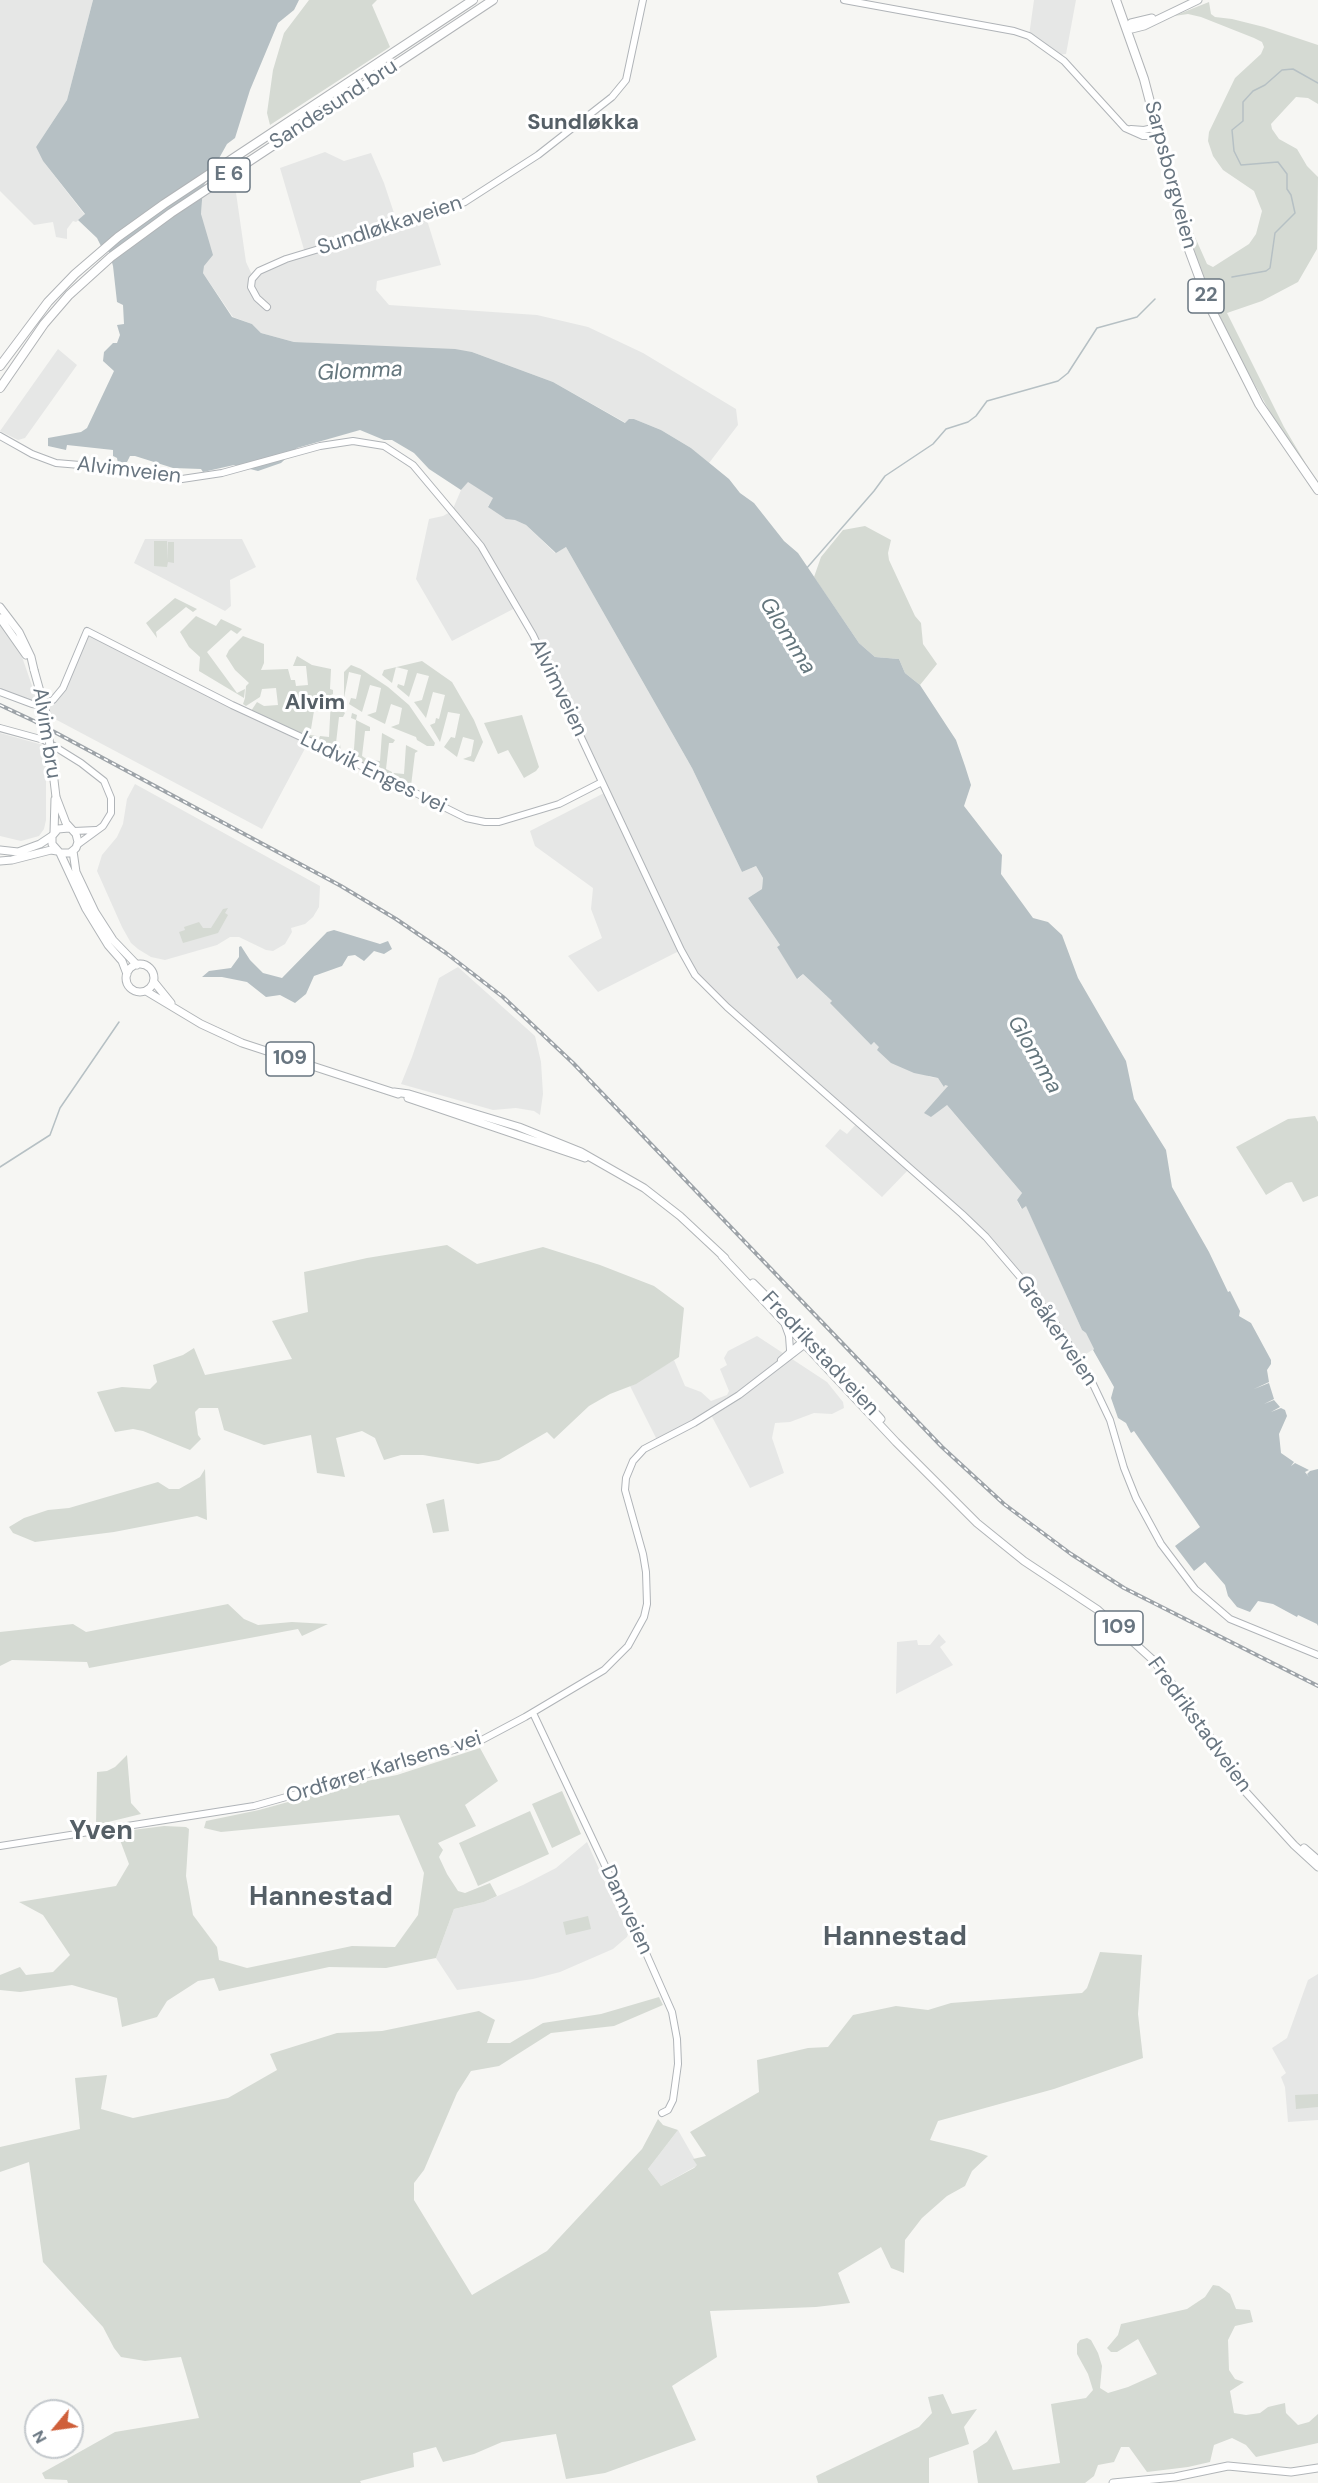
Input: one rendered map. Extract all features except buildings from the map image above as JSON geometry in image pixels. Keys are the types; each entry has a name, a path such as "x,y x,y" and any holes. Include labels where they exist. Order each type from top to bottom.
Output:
{"highway":[{"name":"Sandesund bru","path":"0,366 48,302 82,267 118,237 164,204 473,0"},
{"name":"Sandesund bru","path":"0,388 44,324 69,296 111,256 163,218 493,0"},
{"name":"Sarpsborgveien","path":"1116,0 1130,26"},
{"name":"Sarpsborgveien","path":"1122,0 1178,215 1211,309 1259,404 1318,490"}],"main road":[{"path":"1130,26 1161,17 1198,0"},
{"name":"109","path":"0,607 19,632 31,657 34,670"},
{"name":"109","path":"0,618 34,670"},
{"name":"Alvim bru","path":"34,670 46,713 56,797"},
{"name":"109","path":"56,797 71,830 78,838 75,848 76,872 91,906 113,940 137,965 149,968 154,975 154,982"},
{"name":"109","path":"56,797 52,844 94,923 122,961 128,974 127,982 138,992 146,991"},
{"path":"0,850 18,852 40,844 61,828 71,830"},
{"path":"0,861 51,850 67,854 75,848"},
{"path":"128,974 137,965"},
{"path":"146,991 154,982"},
{"name":"Fredrikstadveien","path":"154,982 172,1005"},
{"name":"Fredrikstadveien","path":"146,991 201,1024 242,1043 394,1092 408,1094 519,1127 562,1144 621,1174 665,1204 722,1256 914,1458 993,1537 1024,1562 1098,1610 1154,1661 1193,1711 1244,1790 1318,1868"},
{"name":"Fredrikstadveien","path":"722,1256 785,1324 804,1341"},
{"name":"Fredrikstadveien","path":"1287,1836 1318,1860"},
{"path":"1113,2483 1175,2477 1228,2466 1274,2471 1301,2471 1318,2468"}],"street":[{"name":"Sundløkkaveien","path":"267,307 257,298 252,287 252,279 259,271 286,259 434,215 465,202 538,155 612,97 626,80 643,0"},
{"path":"844,0 1014,31 1029,36 1064,61 1125,128 1158,132"},
{"name":"Alvimveien","path":"0,436 22,449 56,463 128,469 167,478 197,478 336,442 363,441 390,448 419,471 481,546 494,567 533,634 691,968 711,992 747,1025"},
{"name":"Ludvik Enges vei","path":"0,692 38,705 53,700 63,688 87,631 232,705 317,744 466,818 499,822 559,804 602,782"},
{"path":"0,728 44,740 104,781 111,798 111,813 108,821 75,848"},
{"path":"71,830 96,830"},
{"name":"Greåkerveien","path":"747,1025 962,1214 993,1245 1031,1290 1069,1344 1100,1398 1130,1485 1152,1530 1195,1589 1230,1620 1318,1655"},
{"path":"785,1324 790,1350"},
{"name":"Ordfører Karlsens vei","path":"777,1365 790,1350 804,1341"},
{"name":"Ordfører Karlsens vei","path":"0,1846 263,1804 470,1745 532,1713 614,1662 628,1646 644,1617 647,1604 646,1572 625,1490 626,1478 633,1461 644,1449 694,1423 739,1395 804,1341"},
{"name":"Damveien","path":"532,1713 639,1937 672,2012 677,2039 677,2076 670,2107 662,2113"}],"shaded area":[{"path":"0,0 93,0 67,100 36,147 43,161 85,215 76,222 73,221 67,229 67,239 56,237 53,222 34,225 0,191"},
{"path":"309,0 377,0 372,5 390,47 270,125 267,113 273,70 284,33"},
{"path":"1034,0 1076,0 1066,54 1058,55 1029,36"},
{"path":"1209,2 1211,14 1215,17 1264,27 1318,45 1318,104 1308,98 1296,97 1271,124 1279,139 1297,149 1307,166 1318,177 1317,249 1298,282 1262,301 1227,313 1284,427 1306,464 1280,430 1230,340 1203,276 1181,213 1184,202 1187,219 1207,264 1213,267 1249,244 1256,234 1262,211 1254,191 1223,170 1213,156 1208,141 1209,132 1235,78 1261,54 1264,47 1262,42 1254,38 1201,17 1188,14 1174,16"},
{"path":"325,152 344,161 371,153 398,225 426,217 441,265 377,281 376,290 389,305 537,315 588,327 643,353 736,409 738,425 709,463 691,448 661,430 634,419 626,423 553,382 472,352 294,342 261,333 252,324 233,317 203,273 201,214 203,187 235,186 246,262 253,277 259,271 305,253 280,168"},
{"path":"58,349 77,365 25,438 18,440 0,431"},
{"path":"468,481 494,498 488,506 526,525 555,553 566,547 692,768 742,872 756,866 763,878 762,889 748,898 780,945 777,947 798,979 803,974 832,1001 831,1003 871,1045 874,1042 930,1077 938,1078 948,1087 939,1098 931,1117 946,1104 1022,1193 1017,1200 1021,1209 1026,1205 1082,1330 1094,1349 1078,1359 1006,1259 910,1168 882,1197 825,1146 840,1129 847,1134 858,1122 695,975 681,950 598,992 568,956 602,938 591,909 593,888 535,846 530,831 606,792 517,607 452,641 416,579 429,519 452,511 461,490"},
{"path":"865,526 891,540 889,560 915,616 921,623 923,644 937,664 920,685 905,673 899,659 875,657 859,643 814,577 821,557 843,530"},
{"path":"145,539 242,539 256,567 230,580 231,606 225,611 134,563"},
{"path":"154,541 167,541 168,561 168,542 174,542 174,563 168,562 167,567 154,566"},
{"path":"175,598 197,609 193,612 186,607 156,632 157,638 146,623"},
{"path":"196,616 216,626 221,619 242,629 237,634 231,630 207,652 237,693 245,689 244,698 199,671 200,657 189,647 180,632"},
{"path":"0,623 20,651 38,703 58,696 87,631 309,741 262,829 38,710 0,693"},
{"path":"243,636 264,644 264,663 261,670 288,669 291,680 295,680 296,686 308,685 306,666 293,666 297,656 312,665 331,669 330,689 333,690 333,694 322,699 314,711 310,735 317,736 318,741 320,736 329,737 331,699 345,713 343,717 339,717 336,743 340,744 341,752 351,755 354,749 356,720 370,727 370,731 365,731 362,756 368,760 366,766 251,711 257,702 264,706 278,705 276,688 262,689 260,697 246,706 243,704 246,686 249,683 235,670 226,656"},
{"path":"422,661 452,682 474,720 483,742 474,762 463,759 471,756 474,740 463,737 457,757 444,747 451,737 455,738 460,714 448,712 440,742 430,725 435,723 436,718 439,719 445,695 433,692 426,718 414,702 422,700 429,676 417,673 409,697 397,687 398,684 404,686 408,670 396,667"},
{"path":"351,665 388,687 409,705 435,743 434,746 427,746 416,737 391,727 399,724 402,708 391,704 385,724 367,715 376,712 381,688 370,685 362,712 349,704 351,698 356,699 361,675 349,672 344,698 344,672"},
{"path":"396,667 392,683 382,675 384,670"},
{"path":"352,713 357,715 356,720 351,718"},
{"path":"522,715 539,767 524,778 508,750 498,754 484,723"},
{"path":"0,733 43,745 46,761 46,820 39,836 21,841 0,836"},
{"path":"382,733 395,740 389,743 386,769 392,772 391,778 367,766 370,760 380,761"},
{"path":"406,745 418,751 415,753 411,786 416,790 391,778 394,773 404,774"},
{"path":"135,784 320,886 319,907 313,917 305,924 291,928 292,932 285,944 273,951 239,937 230,937 217,945 165,960 151,957 138,949 131,943 122,927 97,871 102,855 117,837 123,824 127,799"},
{"path":"228,908 225,913 228,915 218,933 183,943 179,932 185,930 184,927 199,922 203,928 211,928 223,909"},
{"path":"458,967 535,1036 541,1062 543,1094 540,1115 534,1111 516,1108 493,1110 401,1084 439,978"},
{"path":"1315,1116 1318,1122 1318,1196 1303,1202 1292,1182 1266,1195 1236,1147 1288,1119"},
{"path":"447,1245 477,1264 543,1247 600,1265 654,1286 684,1308 679,1357 636,1384 610,1394 589,1406 554,1439 547,1432 499,1460 478,1464 423,1455 401,1455 384,1460 375,1438 362,1431 336,1438 345,1477 317,1473 311,1435 264,1445 224,1430 218,1408 199,1408 195,1412 198,1435 201,1439 190,1450 143,1431 133,1429 115,1432 97,1392 122,1387 150,1389 157,1382 153,1365 183,1355 194,1348 205,1375 292,1359 272,1321 308,1312 304,1272 367,1258"},
{"path":"757,1336 827,1382 843,1402 844,1408 832,1414 814,1413 790,1422 775,1423 772,1438 784,1473 750,1488 710,1413 658,1442 630,1386 674,1360 685,1386 701,1392 711,1401 727,1395 729,1391 720,1369 727,1365 724,1358 728,1351"},
{"path":"205,1469 207,1520 197,1516 114,1532 35,1542 13,1533 9,1527 24,1518 48,1510 69,1508 158,1482 169,1489 179,1489 200,1477"},
{"path":"444,1499 449,1531 433,1533 426,1504"},
{"path":"228,1604 244,1619 258,1625 292,1622 328,1624 302,1636 298,1629 89,1668 87,1662 12,1660 0,1666 0,1632 73,1624 86,1632"},
{"path":"939,1634 946,1642 940,1647 953,1665 896,1694 897,1642 917,1640 918,1645 930,1645"},
{"path":"480,1748 498,1781 465,1805 476,1826 438,1843 443,1850 439,1857 458,1891 465,1893 490,1883 497,1896 484,1902 454,1909 436,1958 386,1968 329,1967 219,1991 214,1978 198,1981 167,2001 157,2017 122,2027 117,1998 72,1985 20,1992 0,1990 0,1975 20,1967 26,1975 53,1972 70,1955 43,1915 19,1902 116,1886 129,1864 117,1832 164,1826 189,1829 186,1876 193,1915 217,1947 219,1960 247,1968 352,1946 395,1947 418,1915 424,1873 399,1815 221,1832 204,1828 206,1821 397,1775"},
{"path":"127,1755 131,1803 141,1814 96,1825 97,1772 115,1767"},
{"path":"562,1791 581,1834 552,1848 532,1804"},
{"path":"530,1811 549,1854 478,1886 459,1843"},
{"path":"587,1842 628,1934 627,1937 613,1949 560,1972 533,1979 457,1990 436,1958 454,1909 484,1902 523,1885 556,1868"},
{"path":"588,1916 591,1929 566,1935 563,1922"},
{"path":"1100,1952 1142,1955 1138,2014 1143,2058 1054,2089 938,2121 930,2140 988,2156 972,2171 965,2186 947,2196 922,2218 905,2240 904,2273 891,2268 881,2247 838,2273 850,2303 816,2307 710,2311 717,2357 672,2386 696,2440 605,2473 566,2479 556,2434 502,2442 474,2454 443,2462 436,2447 413,2453 414,2467 360,2481 361,2483 68,2483 67,2480 45,2479 42,2473 67,2459 84,2459 84,2449 115,2432 199,2418 181,2357 145,2361 121,2357 103,2327 43,2262 29,2162 0,2172 0,2147 80,2129 75,2078 107,2075 101,2109 133,2118 228,2098 277,2070 270,2054 337,2033 382,2031 479,2011 495,2020 487,2043 510,2043 543,2023 601,2014 659,1997 663,2005 614,2026 551,2033 499,2066 471,2071 457,2093 424,2170 414,2183 414,2200 472,2295 547,2251 642,2149 658,2119 663,2125 678,2130 648,2169 661,2186 694,2168 697,2165 693,2159 706,2156 690,2132 759,2092 757,2060 808,2048 828,2047 853,2015 896,2006 928,2010 951,2003 1082,1993 1087,1988"},
{"path":"1318,1974 1318,2120 1288,2122 1285,2087 1281,2077 1286,2073 1272,2048 1287,2038 1308,1980"},
{"path":"1318,2094 1318,2107 1296,2109 1295,2095"},
{"path":"678,2130 698,2165 661,2186 648,2169"},
{"path":"1213,2285 1219,2286 1230,2294 1236,2309 1250,2310 1253,2322 1235,2326 1228,2340 1229,2370 1235,2379 1244,2382 1230,2391 1234,2413 1246,2415 1260,2413 1268,2407 1285,2403 1286,2413 1298,2425 1309,2422 1318,2414 1318,2443 1256,2457 1246,2445 1232,2438 1214,2445 1210,2462 1147,2472 1129,2447 1121,2447 1114,2462 1098,2465 1094,2476 1085,2483 978,2483 973,2451 987,2442 996,2430 1013,2470 1060,2463 1051,2404 1086,2398 1093,2390 1088,2374 1077,2354 1077,2344 1080,2340 1087,2338 1091,2340 1098,2353 1102,2366 1100,2388 1108,2393 1128,2387 1157,2374 1138,2339 1117,2352 1111,2352 1107,2348 1118,2335 1121,2324 1187,2309 1205,2297"},
{"path":"943,2394 952,2414 977,2409 964,2427 969,2444 929,2458 929,2483 818,2483 816,2476 919,2427 932,2413 928,2397"}],"water":[{"name":"Glomma","path":"93,0 299,0 294,10 278,23 250,90 235,138 227,144 203,187 201,214 213,255 204,266 203,273 232,317 252,324 261,333 294,342 455,349 472,352 553,382 625,423 629,419 634,419 661,430 691,448 754,503 784,541 798,553 859,643 875,657 899,659 905,673 920,685 956,740 971,785 964,806 1002,855 1001,874 1033,918 1048,922 1062,935 1078,978 1126,1061 1134,1099 1166,1150 1172,1187 1209,1252 1228,1292 1230,1291 1240,1311 1239,1316 1251,1323 1271,1360 1267,1370 1269,1382 1254,1389 1269,1383 1274,1399 1264,1404 1274,1400 1280,1407 1271,1412 1281,1408 1285,1410 1287,1416 1279,1434 1281,1453 1294,1462 1291,1466 1295,1463 1309,1470 1305,1472 1309,1477 1307,1474 1310,1471 1318,1469 1318,1626 1273,1604 1258,1601 1250,1612 1237,1607 1228,1596 1225,1585 1205,1562 1194,1571 1175,1546 1200,1527 1134,1431 1131,1433 1126,1423 1118,1418 1111,1398 1114,1387 1086,1333 1082,1330 1026,1206 1022,1209 1017,1200 1022,1193 947,1105 931,1117 924,1113 948,1086 944,1087 938,1078 914,1073 891,1063 877,1050 879,1047 874,1042 871,1045 830,1003 832,1001 803,974 797,979 777,947 780,945 748,898 762,889 763,878 756,866 742,872 692,768 566,547 556,553 526,525 506,519 488,507 493,498 468,482 461,490 429,469 414,453 392,440 384,440 360,430 297,448 281,463 258,471 234,465 203,472 201,469 173,468 135,456 130,456 127,462 118,463 117,458 113,456 113,450 67,445 66,450 48,446 48,438 81,432 87,428 114,371 103,361 104,352 113,343 117,343 120,335 117,325 124,324 123,305 117,302 109,252 102,248 97,238 78,220 85,214 43,161 36,147 67,100"},
{"path":"334,930 380,944 388,941 392,949 384,954 374,951 364,961 355,955 348,956 342,966 314,976 306,994 295,1003 280,995 266,997 247,982 222,977 202,977 209,971 231,968 239,957 241,946 250,960 263,973 282,978 327,932"}],"waterway":[{"path":"1232,277 1266,271 1270,268 1275,233 1295,213 1291,195 1287,189 1287,174 1278,162 1241,165 1234,151 1232,130 1243,121 1243,102 1253,91 1265,85 1282,70 1293,69 1318,83"},
{"path":"806,569 885,476 933,444 946,429 968,422 976,416 987,401 1058,381 1068,373 1097,328 1137,317 1155,299"},
{"path":"0,1167 50,1135 60,1108 119,1022"}],"railway":[{"path":"0,705 34,721 341,886 446,953 503,997 573,1063 942,1447 1004,1504 1071,1554 1124,1588 1318,1686"}],"district":[{"name":"Sundløkka","path":"583,123"},
{"name":"Alvim","path":"315,703"},
{"name":"Yven","path":"101,1832"},
{"name":"Hannestad","path":"321,1898"},
{"name":"Hannestad","path":"895,1938"}]}
